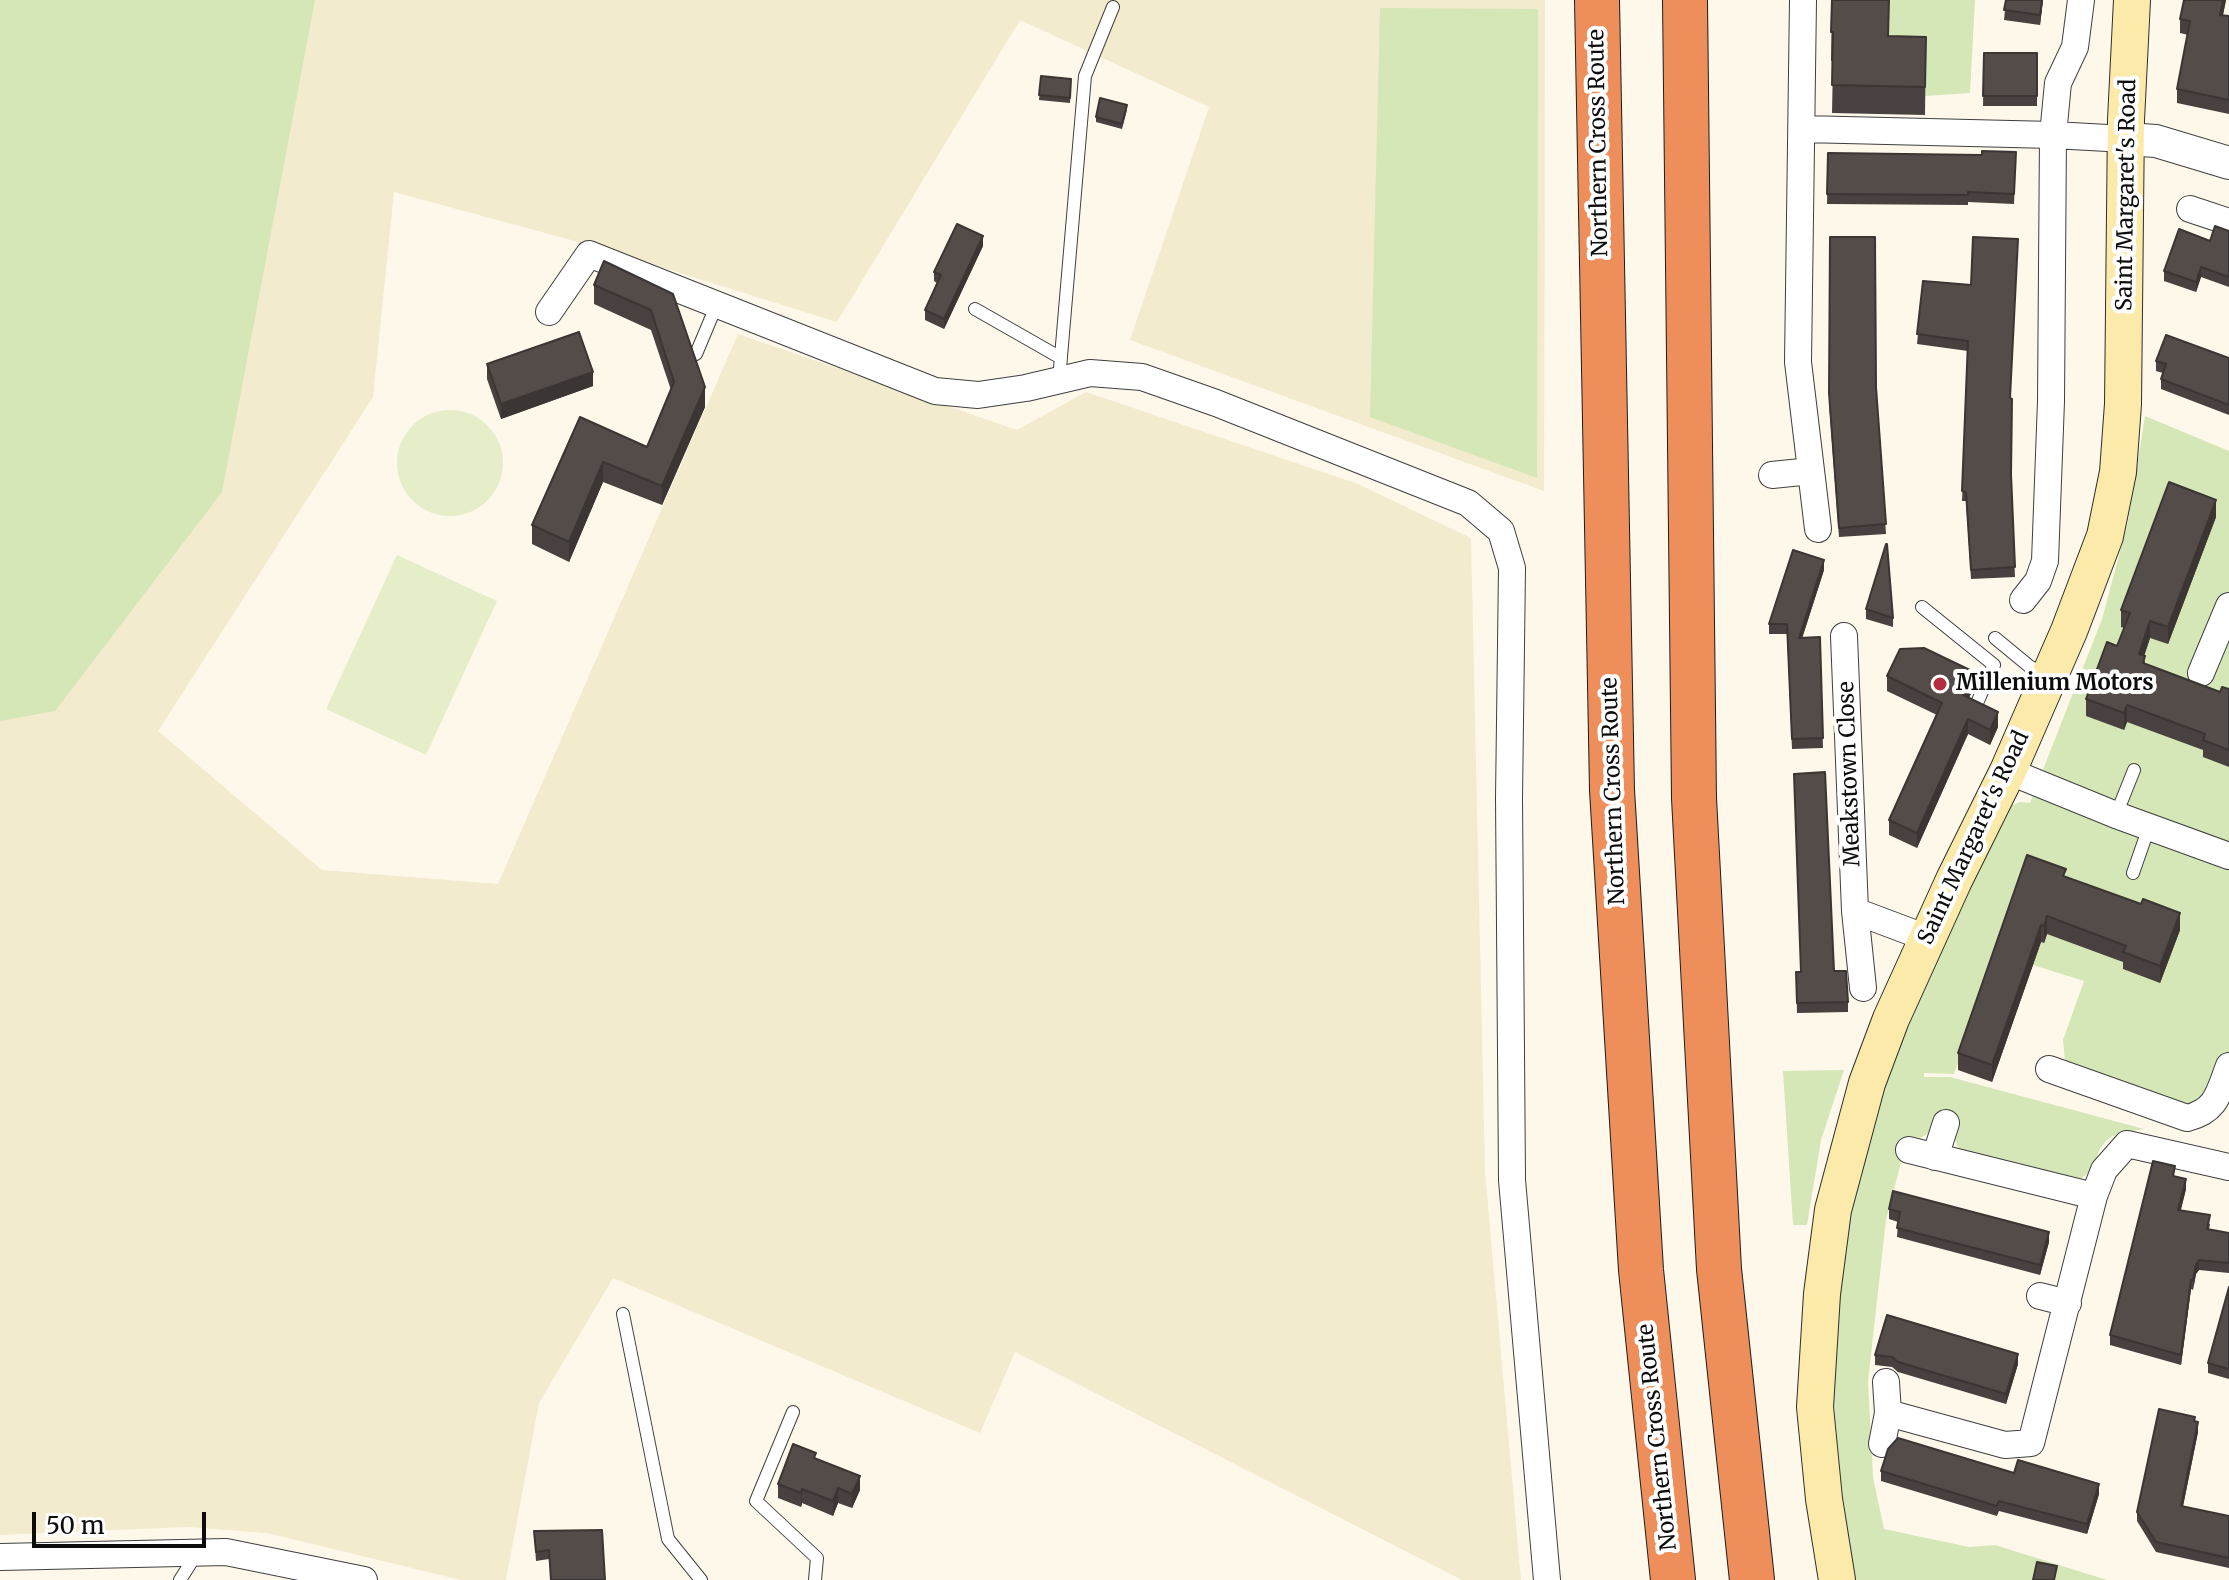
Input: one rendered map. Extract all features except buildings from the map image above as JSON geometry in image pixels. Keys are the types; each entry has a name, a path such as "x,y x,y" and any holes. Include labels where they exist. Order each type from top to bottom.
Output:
{"highway":[{"name":"Northern Cross Route","path":"1597,0 1612,790 1641,1270 1673,1580"},
{"path":"1685,0 1694,798 1719,1269 1752,1580"}],"main road":[{"name":"Saint Margaret's Road","path":"1837,1580 1824,1499 1815,1407 1822,1294 1833,1210 1867,1083 1891,1019 2008,771 2090,578 2105,536 2118,472 2123,404 2126,139 2132,0"}],"street":[{"path":"1803,0 1798,362 1818,529"},
{"path":"2023,600 2038,581 2045,561 2051,401 2053,135 2058,83 2075,47 2081,0"},
{"path":"1803,129 2053,135 2156,141 2229,163"},
{"path":"2190,209 2229,222"},
{"path":"549,312 589,254 935,391 978,395 1060,369 1142,377 1216,403 1468,503 1501,531 1512,568 1509,798 1512,1180 1547,1580"},
{"path":"1772,475 1811,471"},
{"path":"2201,673 2229,606"},
{"name":"Meakstown Close","path":"1844,636 1855,911 1863,988"},
{"path":"2008,771 2229,856"},
{"path":"1855,911 1927,938"},
{"path":"2049,1069 2187,1118 2204,1114 2216,1100 2229,1066"},
{"path":"1935,1157 1946,1123"},
{"path":"1888,1413 2005,1445 2031,1443 2094,1196 2104,1170 2127,1144 2229,1167"},
{"path":"1909,1150 2094,1196"},
{"path":"2040,1296 2068,1303"},
{"path":"1882,1444 1888,1413 1886,1382"},
{"path":"0,1557 226,1552 333,1577 364,1580"}],"lane":[{"path":"1060,369 1085,76 1113,7"},
{"path":"696,354 717,304"},
{"path":"975,309 1060,369"},
{"path":"1922,607 1994,665"},
{"path":"1995,638 2029,666 2048,676"},
{"path":"1977,703 1994,665 2017,656"},
{"path":"2116,815 2134,770"},
{"path":"2133,873 2149,827"},
{"path":"623,1314 668,1539 701,1580"},
{"path":"793,1412 756,1501 817,1558 815,1580"},
{"path":"180,1580 197,1553"}],"shaded area":[{"path":"0,0 1545,0 1544,491 1130,340 1209,107 1020,20 837,322 593,246 394,192 373,397 158,731 322,870 498,884 738,334 1017,430 1086,392 1358,484 1471,538 1485,1171 1521,1580 1462,1580 1015,1352 980,1433 613,1278 539,1403 506,1580 461,1580 267,1533 187,1527 0,1535"}],"green space":[{"path":"0,0 315,0 222,492 55,711 0,721"},
{"path":"1889,0 1975,0 1970,93 1925,96 1926,44 1888,46"},
{"path":"1380,8 1538,9 1537,478 1370,417"},
{"path":"450,410 470,414 488,425 499,443 503,463 499,483 488,501 470,512 450,516 430,512 412,501 401,483 397,463 401,443 412,425 430,414"},
{"path":"2145,416 2229,451 2229,1064 2217,1091 2182,1114 2065,1061 2063,1040 2084,981 1995,953 1954,1074 1924,1073 1924,1077 1950,1077 2144,1129 2111,1137 2101,1148 2087,1174 2074,1181 1966,1154 1957,1146 1954,1135 1931,1132 1920,1138 1908,1136 1886,1220 1868,1381 1873,1477 1884,1529 1969,1547 1995,1545 2107,1580 1855,1580 1846,1539 1834,1442 1832,1368 1836,1286 1866,1133 1920,990 2010,806 2030,803 2102,619 2128,522"},
{"path":"397,555 497,601 426,755 326,709"},
{"path":"1844,1070 1821,1140 1807,1225 1793,1225 1783,1071"}],"place":[{"name":"Millenium Motors","path":"1940,684"}]}
